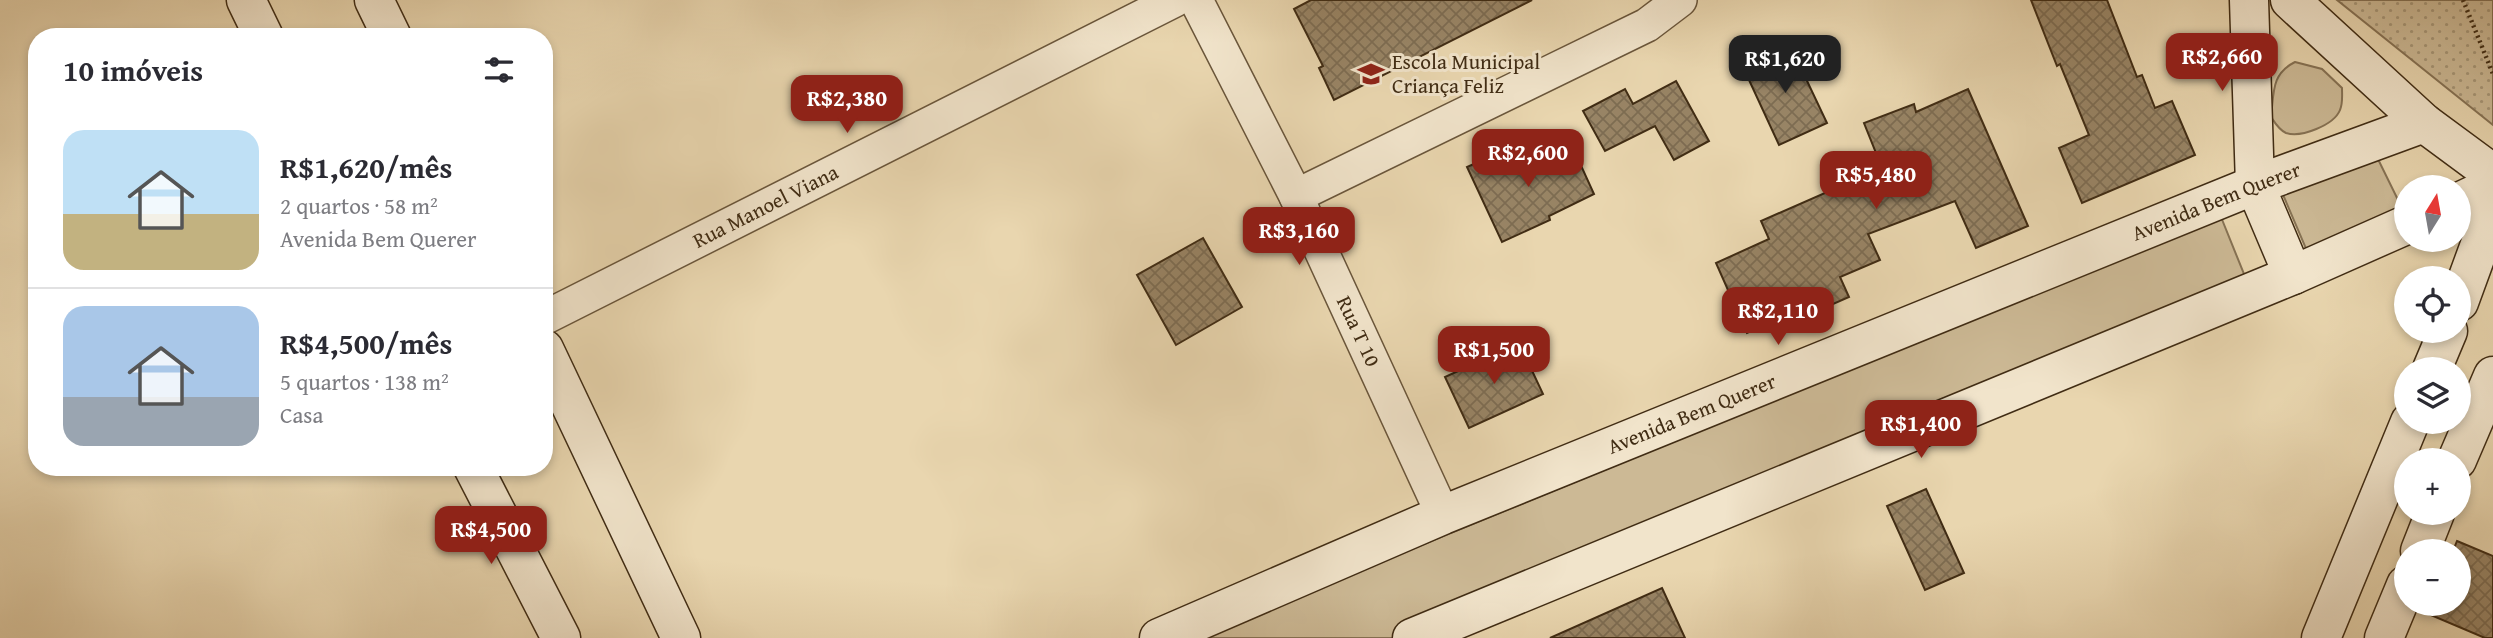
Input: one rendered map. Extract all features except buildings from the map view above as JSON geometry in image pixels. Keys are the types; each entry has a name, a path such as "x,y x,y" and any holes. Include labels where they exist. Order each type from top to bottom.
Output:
{"street":[{"path":"246,0 260,28"},
{"path":"374,0 388,28"},
{"name":"Rua Manoel Viana","path":"553,313 1175,0"},
{"name":"Rua T 10","path":"1196,0 1296,196 1443,515"},
{"path":"1296,196 1647,25 1680,0"},
{"path":"2249,0 2255,185 2293,275"},
{"path":"2290,0 2424,123 2493,174"},
{"name":"Avenida Bem Querer","path":"1159,638 1443,515 2255,185 2424,123"},
{"path":"2471,196 2493,186"},
{"path":"2471,269 2493,209"},
{"path":"1412,638 2293,275 2394,230"},
{"path":"553,368 681,638"},
{"path":"2462,448 2493,376"},
{"path":"2321,638 2405,434"},
{"path":"478,476 561,638"},
{"path":"2384,638 2394,613"}],"path":[{"path":"2463,0 2493,74"}],"shaded area":[{"path":"2337,0 2493,0 2493,125"},
{"path":"2295,62 2322,69 2342,88 2337,116 2324,125 2300,134 2286,133 2271,117 2278,78"},
{"path":"2374,151 2394,192 2394,212 2307,251 2281,190"},
{"path":"2221,217 2246,279 1393,638 1195,638"}],"place":[{"name":"Escola Municipal Criança Feliz","path":"1371,74"}]}
